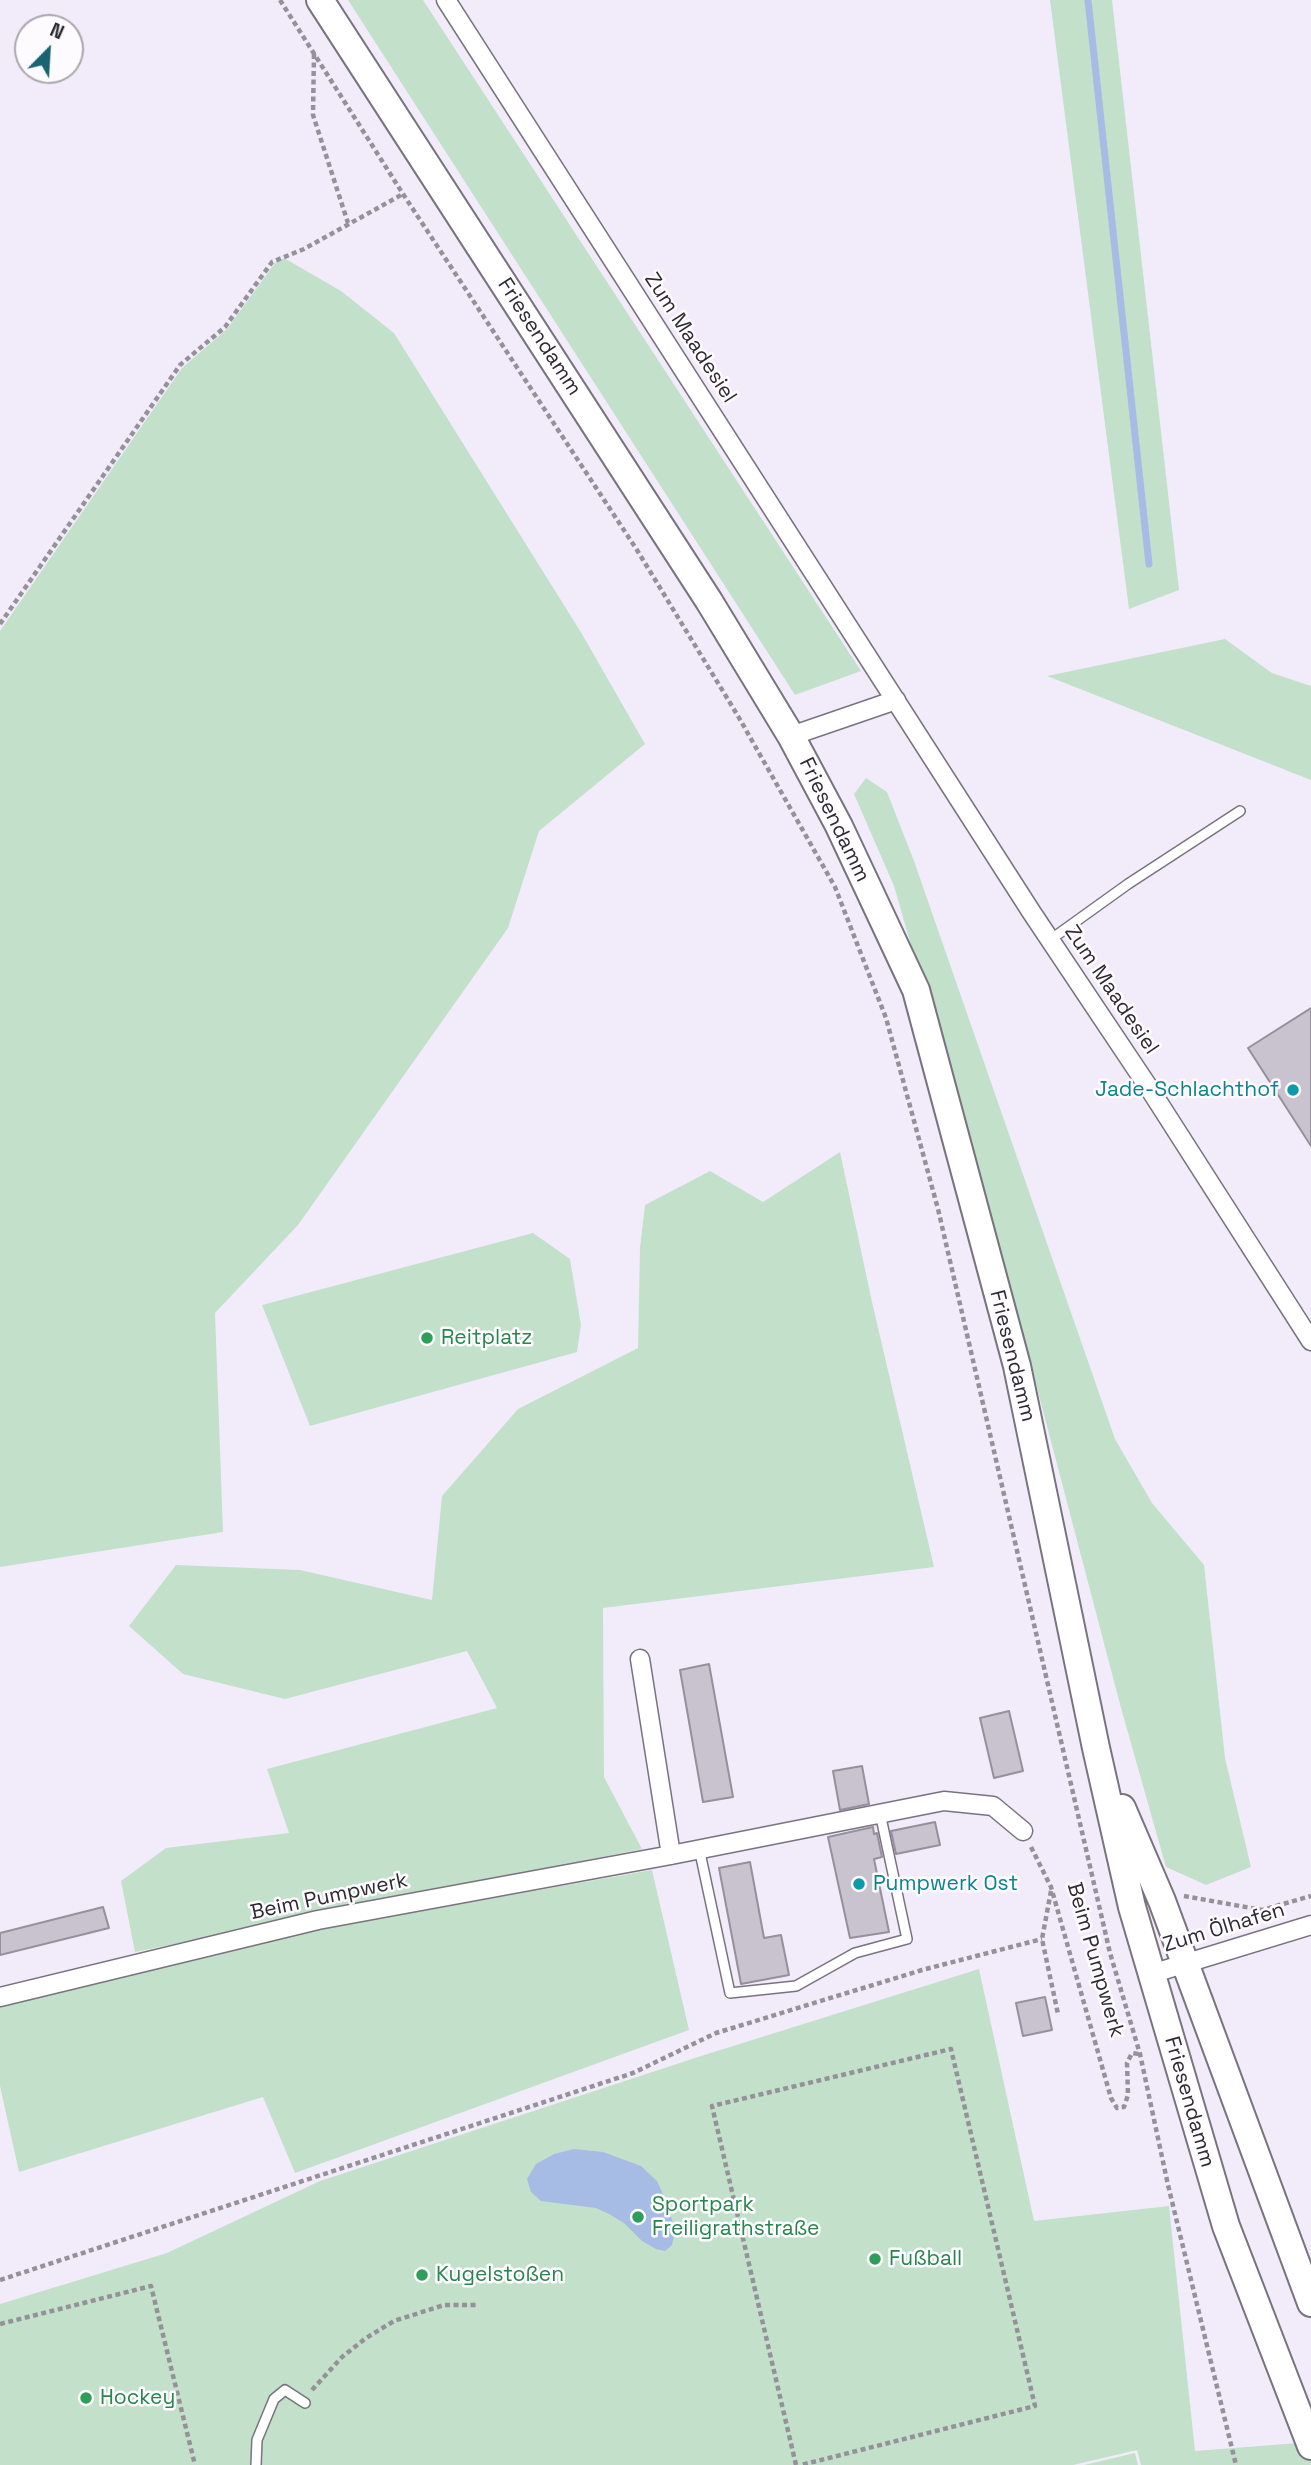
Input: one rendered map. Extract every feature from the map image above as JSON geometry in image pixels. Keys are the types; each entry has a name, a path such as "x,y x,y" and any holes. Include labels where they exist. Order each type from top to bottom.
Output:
{"main road":[{"name":"Friesendamm","path":"320,0 709,601 791,736 839,826 916,990 1017,1366 1132,1908 1226,2226 1311,2446"},
{"name":"Friesendamm","path":"1096,1748 1162,1901 1311,2303"}],"street":[{"name":"Zum Maadesiel","path":"446,0 1311,1341"},
{"path":"791,736 896,700"},
{"path":"640,1659 671,1855"},
{"name":"Beim Pumpwerk","path":"0,1997 318,1920 944,1801 993,1806 1023,1831"},
{"name":"Zum Ölhafen","path":"1151,1974 1311,1925"}],"lane":[{"path":"1050,940 1128,884 1240,811"},
{"path":"699,1849 730,1993 796,1986 855,1953 906,1939 880,1813"},
{"path":"256,2465 257,2440 274,2399 285,2389 304,2403"}],"path":[{"path":"280,0 403,194 638,550 738,716 835,887 886,1018 939,1209 1102,1914 1140,2054 1168,2185 1236,2465"},
{"path":"314,53 313,115 348,223"},
{"path":"0,624 180,365 225,327 272,262 304,248 403,194"},
{"name":"Beim Pumpwerk","path":"1023,1831 1051,1887 1111,2098 1117,2108 1124,2107 1128,2095 1127,2063 1132,2053 1140,2054"},
{"path":"1051,1887 1042,1939 1058,2014"},
{"path":"1162,1901 1177,1895 1262,1910 1311,1896"},
{"path":"1102,1914 1132,1908"},
{"path":"0,2280 633,2073 716,2033 922,1970 1042,1939"},
{"path":"951,2049 1035,2406 799,2465 712,2106 951,2049"},
{"path":"0,2324 150,2286 195,2465"},
{"path":"304,2403 316,2383 342,2357 394,2321 444,2305 479,2305"}],"green space":[{"path":"348,0 423,0 861,671 795,695"},
{"path":"1050,0 1112,0 1179,590 1129,609"},
{"path":"284,258 341,291 394,333 582,634 645,744 539,831 508,928 298,1225 215,1313 223,1532 0,1567 0,631 182,368 227,329 275,263"},
{"path":"1225,639 1272,673 1311,686 1311,780 1047,676"},
{"path":"866,778 887,792 914,861 1115,1439 1152,1503 1204,1565 1225,1758 1251,1867 1206,1885 1166,1867 1121,1708 1021,1327 894,886 854,794"},
{"path":"840,1152 934,1567 603,1608 604,1777 642,1849 135,1952 121,1881 166,1848 289,1833 267,1769 497,1708 467,1651 285,1699 183,1674 129,1626 176,1565 300,1570 432,1600 442,1496 518,1409 638,1348 640,1248 645,1205 710,1171 763,1202"},
{"name":"Reitplatz","path":"533,1233 570,1259 581,1325 577,1352 310,1426 262,1305"},
{"path":"652,1870 689,2030 295,2173 263,2097 19,2172 0,2086 0,2006 319,1929"},
{"name":"Sportpark Freiligrathstraße","path":"979,1969 1034,2221 1169,2206 1195,2451 1311,2442 1311,2465 1141,2465 1137,2450 1073,2465 0,2465 0,2304 167,2253 320,2181 698,2057"},
{"path":"1135,2453 1138,2465 1084,2465"}],"water":[{"path":"574,2149 603,2152 641,2166 657,2181 668,2205 675,2232 672,2245 665,2251 656,2249 642,2241 624,2223 596,2208 541,2201 531,2192 527,2179 536,2164 554,2154"}],"building":[{"name":"Jade-Schlachthof","path":"1311,1008 1311,1146 1248,1048"},
{"path":"709,1664 733,1797 703,1802 680,1670"},
{"path":"1009,1711 1023,1771 994,1778 980,1718"},
{"path":"862,1766 869,1804 840,1810 833,1771"},
{"path":"935,1822 940,1845 896,1854 891,1831"},
{"name":"Pumpwerk Ost","path":"873,1827 874,1834 877,1833 882,1857 874,1859 889,1932 850,1938 828,1837"},
{"path":"750,1862 764,1938 781,1935 789,1975 741,1984 719,1868"},
{"path":"103,1907 109,1928 0,1955 0,1933"},
{"path":"1045,1997 1052,2030 1023,2036 1016,2003"}],"waterway":[{"path":"1088,0 1149,564"}],"place":[{"name":"Jade-Schlachthof","path":"1293,1090"},
{"name":"Reitplatz","path":"427,1338"},
{"name":"Pumpwerk Ost","path":"859,1884"},
{"name":"Sportpark Freiligrathstraße","path":"638,2217"},
{"name":"Fußball","path":"875,2259"},
{"name":"Kugelstoßen","path":"422,2275"},
{"name":"Hockey","path":"86,2398"}]}
